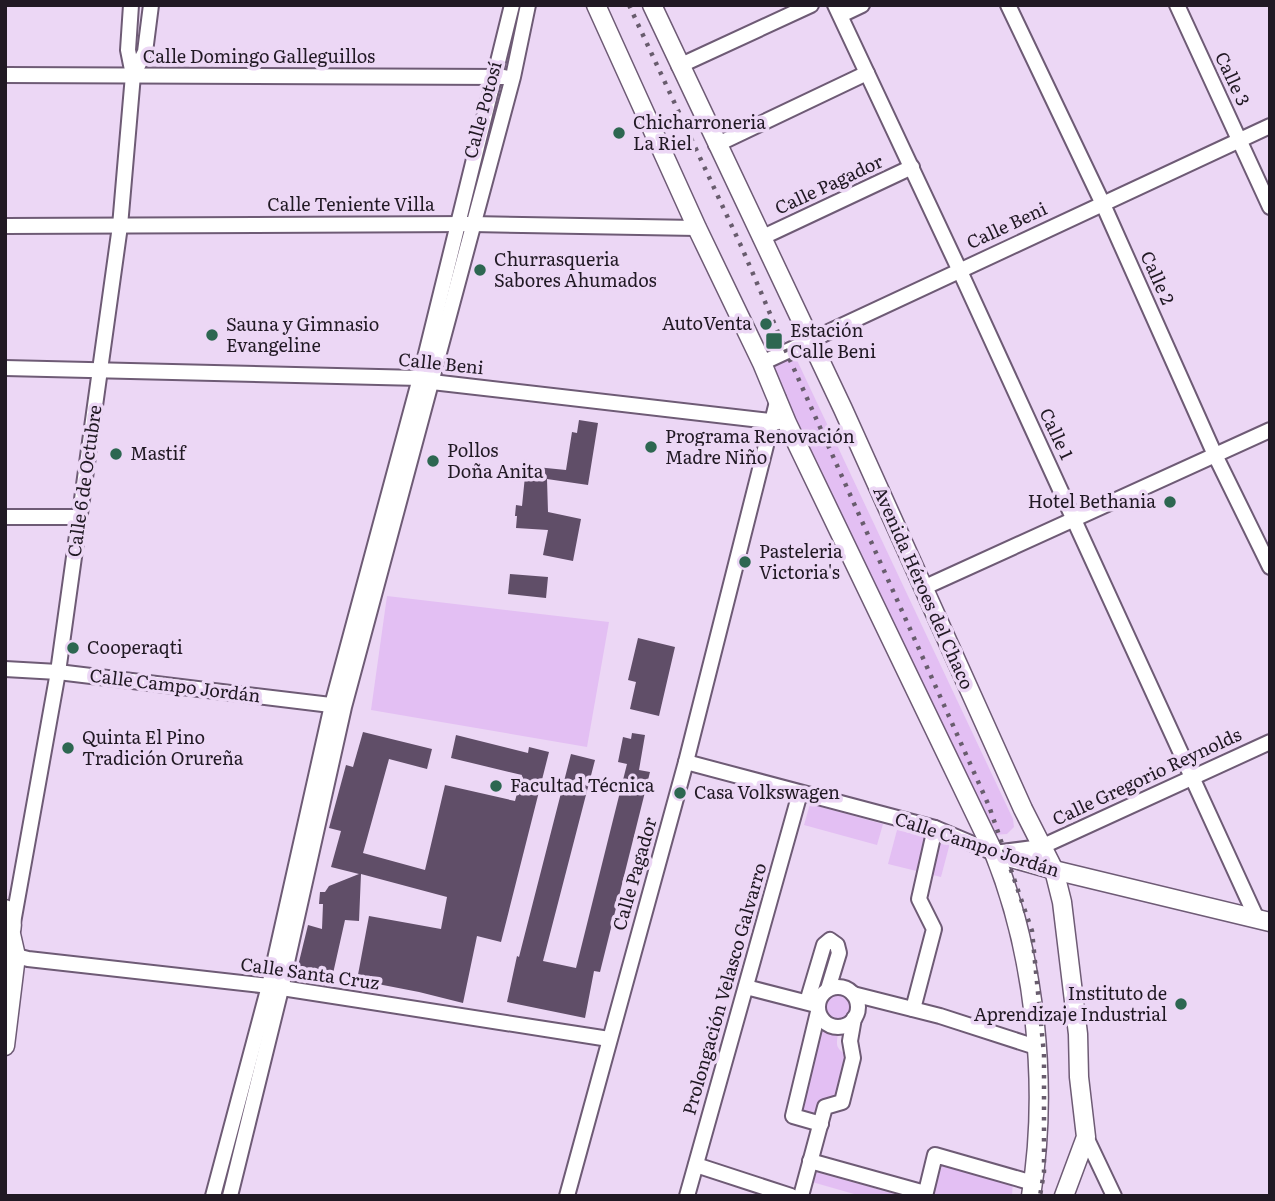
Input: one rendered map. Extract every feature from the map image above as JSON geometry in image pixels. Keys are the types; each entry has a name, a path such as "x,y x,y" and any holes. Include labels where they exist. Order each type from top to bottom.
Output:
{"main road":[{"path":"596,5 778,398 779,422 994,853 1017,918 1029,974 1036,1047 1038,1116 1032,1189"},
{"name":"Avenida Héroes del Chaco","path":"652,5 810,339 1041,847 1054,870 1062,902 1078,1034 1079,1077 1086,1137 1064,1196"},
{"name":"Calle Campo Jordán","path":"994,853 1263,921"},
{"path":"5,1046 9,936"}],"street":[{"path":"131,5 128,50 133,75"},
{"path":"133,75 145,52 150,5"},
{"path":"230,1196 338,706 426,380 457,224 512,5"},
{"name":"Calle Potosí","path":"426,380 513,77 528,5"},
{"path":"679,66 811,5"},
{"path":"838,10 862,5"},
{"name":"Calle 2","path":"1008,5 1102,202 1215,454 1270,567"},
{"name":"Calle 3","path":"1177,5 1270,207"},
{"name":"Calle 1","path":"838,10 1263,921"},
{"path":"716,145 867,73"},
{"name":"Calle Domingo Galleguillos","path":"5,75 513,77"},
{"name":"Calle 6 de Octubre","path":"9,936 58,672 120,226 133,75"},
{"name":"Calle Beni","path":"762,363 1102,202 1270,126"},
{"name":"Calle Pagador","path":"761,238 912,167"},
{"name":"Calle Teniente Villa","path":"5,226 472,224 697,228"},
{"name":"Calle Beni","path":"5,368 426,380 779,422"},
{"name":"Calle Pagador","path":"567,1196 779,422"},
{"path":"923,588 1270,430"},
{"path":"5,517 79,517"},
{"name":"Calle Campo Jordán","path":"5,669 58,672 338,706"},
{"name":"Calle Gregorio Reynolds","path":"994,853 1041,847 1270,741"},
{"name":"Calle Campo Jordán","path":"685,762 935,828 994,853"},
{"name":"Prolongación Velasco Galvarro","path":"687,1196 800,793"},
{"path":"913,1009 934,929 919,899 935,828"},
{"path":"5,899 20,884"},
{"name":"Calle Santa Cruz","path":"9,936 275,987 609,1039"},
{"path":"821,1124 793,1116 824,945 830,940 837,944 839,953 828,989"},
{"path":"213,1196 275,987"},
{"path":"746,987 814,1006 820,1018 831,1026 844,1026 854,1018"},
{"path":"814,1006 828,989 841,987 853,994 913,1009 1036,1047"},
{"path":"801,1196 825,1107 842,1102 853,1058 850,1041 858,1006 853,994"},
{"path":"1086,1137 1114,1196"},
{"path":"810,1161 925,1194 936,1155 1032,1189"},
{"path":"696,1165 791,1196"}],"shaded area":[{"path":"795,356 1013,819 1014,827 1007,834 993,835 772,374 772,364 779,359"},
{"path":"387,596 609,622 587,747 371,710"},
{"path":"810,804 883,824 877,845 804,825"},
{"path":"897,830 950,843 941,877 888,864"},
{"path":"838,993 848,997 852,1007 848,1017 838,1021 828,1017 824,1007 828,997"},
{"path":"820,1025 838,1034 838,1046 847,1055 839,1094 821,1103 817,1117 800,1107"},
{"path":"943,1162 1013,1180 1012,1196 933,1196"},
{"path":"815,1172 903,1196 861,1196 812,1182"}],"building":[{"path":"579,420 598,423 588,485 547,479 548,512 581,519 573,561 543,555 548,530 516,528 515,516 516,505 522,506 526,466 566,470 572,432 577,433"},
{"path":"510,574 548,577 546,598 508,594"},
{"path":"638,638 675,647 659,716 630,709 636,682 628,680"},
{"path":"363,732 432,749 427,769 389,759 363,853 425,870 445,785 515,801 522,775 451,758 456,735 528,753 529,747 549,752 501,942 477,936 463,1003 357,980 369,916 441,929 447,897 361,874 359,921 345,920 332,978 297,970 308,925 322,929 323,904 319,904 320,892 359,874 331,867 341,831 329,828 346,765 353,767"},
{"path":"632,733 645,735 639,770 650,772 600,972 594,971 585,1018 507,1002 571,754 595,760 543,961 576,968 627,764 618,762 623,737 631,739"}],"railway":[{"path":"629,5 742,248 989,806 1032,931 1044,1054 1044,1172 1040,1196"}],"place":[{"name":"Chicharroneria La Riel","path":"619,133"},
{"name":"Churrasqueria Sabores Ahumados","path":"480,270"},
{"name":"AutoVenta","path":"766,324"},
{"name":"Sauna y Gimnasio Evangeline","path":"212,335"},
{"name":"Estación Calle Beni","path":"774,341"},
{"name":"Programa Renovación Madre Niño","path":"651,447"},
{"name":"Mastif","path":"116,454"},
{"name":"Pollos Doña Anita","path":"433,461"},
{"name":"Hotel Bethania","path":"1170,502"},
{"name":"Pasteleria Victoria's","path":"745,562"},
{"name":"Cooperaqti","path":"73,648"},
{"name":"Quinta El Pino Tradición Orureña","path":"68,748"},
{"name":"Facultad Técnica","path":"496,786"},
{"name":"Casa Volkswagen","path":"680,793"},
{"name":"Instituto de Aprendizaje Industrial","path":"1181,1004"}]}
